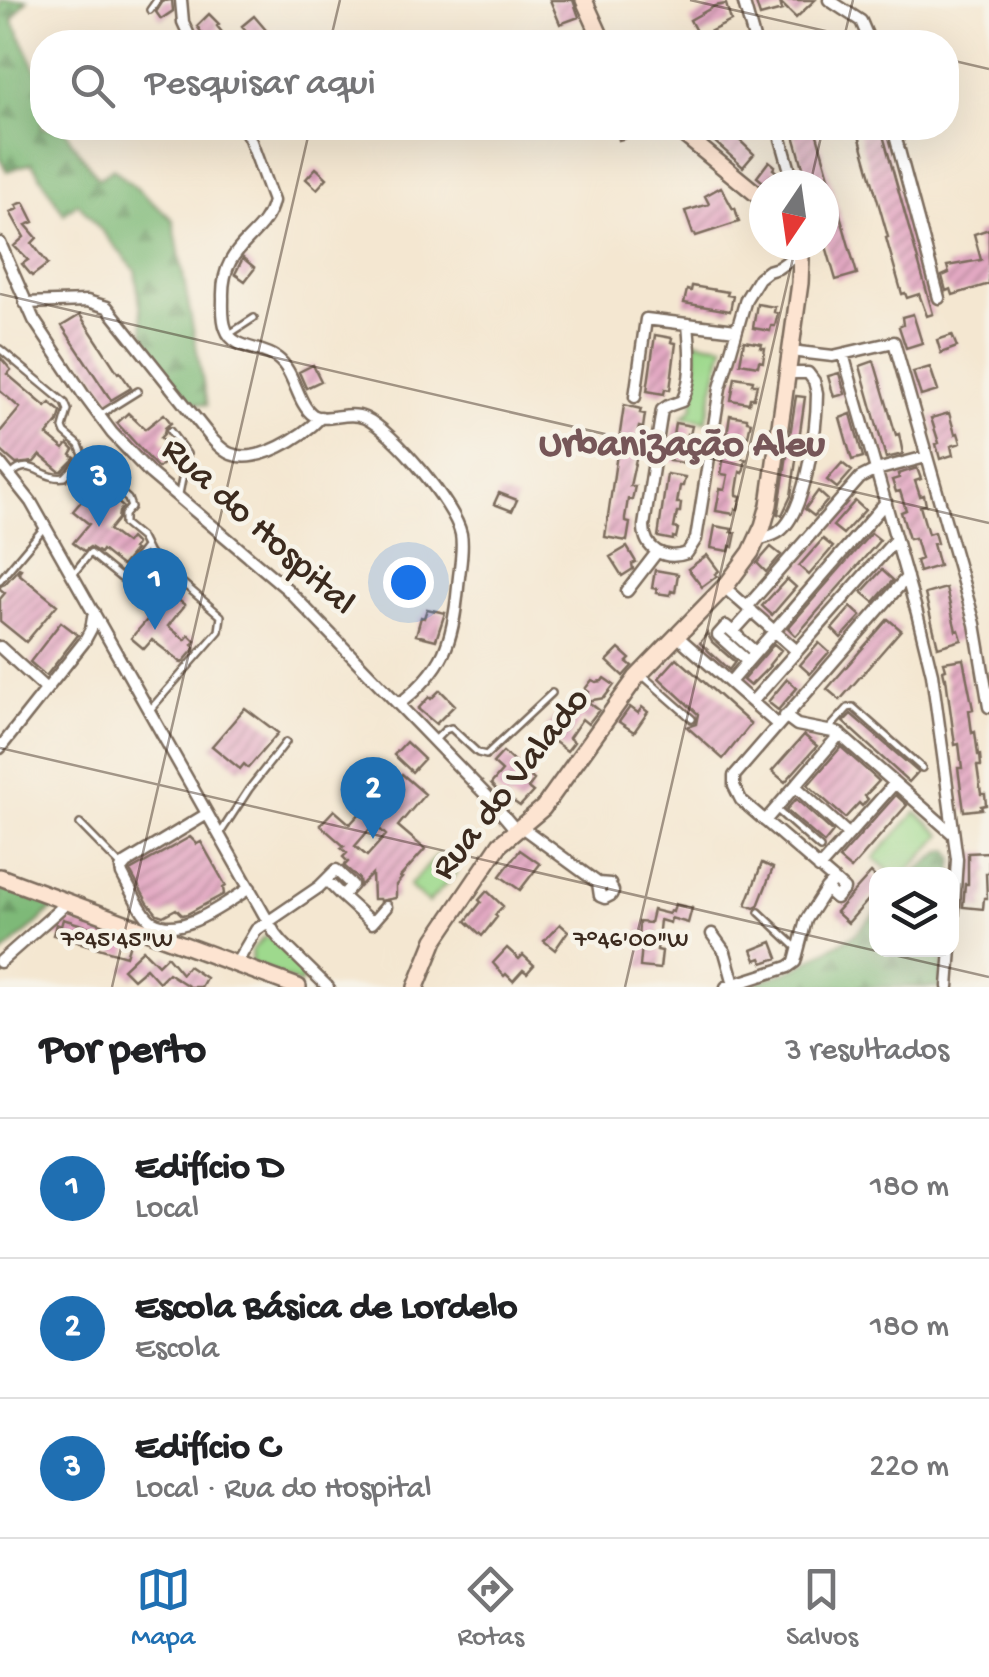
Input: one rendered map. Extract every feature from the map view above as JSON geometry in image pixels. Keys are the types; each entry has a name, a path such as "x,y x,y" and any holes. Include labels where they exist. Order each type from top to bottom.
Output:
{"street":[{"path":"181,0 187,30"},
{"path":"584,0 598,30"},
{"path":"743,0 751,30"},
{"path":"829,0 861,21 865,30"},
{"path":"250,140 274,200 268,216 225,270 224,318 228,334 239,344 279,359 308,410 320,418"},
{"path":"691,140 749,188"},
{"path":"781,140 790,170"},
{"path":"896,140 939,298"},
{"name":"Rua do Hospital","path":"0,243 34,320 98,416 144,467 287,589 517,828 598,884"},
{"path":"688,324 688,386 682,402 662,410 645,517 644,536 648,545 669,556 682,555 696,539 715,415 746,299 756,282 787,260"},
{"name":"Rua do Valado","path":"416,987 430,950 496,848 546,803 640,673 724,587 757,540 769,505 801,260"},
{"path":"778,268 801,276"},
{"path":"25,302 87,301 106,307 212,438 232,454 249,456 277,448 300,436 320,418 350,414 373,422 426,476 460,530 455,612 447,644 434,672 398,704"},
{"path":"635,397 646,319 736,330"},
{"path":"790,351 828,356 894,342 974,624 989,708"},
{"path":"843,354 932,674 957,867"},
{"path":"757,540 782,529 797,508 805,483 816,390 807,372 787,373"},
{"path":"751,656 718,635 726,626 734,632 858,480 876,470 926,457"},
{"path":"0,463 25,492 45,526 268,921 282,942 328,987"},
{"path":"730,682 886,502"},
{"path":"752,702 896,539"},
{"path":"627,592 657,552"},
{"path":"712,934 724,952 730,986 790,966 797,960 808,915 830,885 819,868 738,796 733,780 739,768 907,577"},
{"path":"724,587 797,651"},
{"path":"0,748 88,636 94,612"},
{"path":"677,636 752,702 781,720 834,732 954,834"},
{"path":"0,647 46,690"},
{"path":"765,821 834,732"},
{"path":"819,868 895,783"},
{"path":"795,786 848,834"},
{"path":"208,814 122,867 122,874 148,918 156,924 185,926 250,888"},
{"path":"236,964 252,935 336,870 352,886 342,896 372,923 386,907"},
{"path":"0,878 298,987"},
{"path":"0,962 68,902"},
{"path":"948,987 950,957"}],"lane":[{"path":"150,10 157,0"},
{"path":"228,334 254,318"},
{"path":"0,349 65,403 65,433 80,445 83,458 128,499 130,506 124,524 141,538 149,554 216,610 222,621 219,631 149,711"},
{"path":"98,416 138,391"},
{"path":"170,431 187,454 178,496"},
{"path":"12,476 18,469 34,468 54,479 65,478 83,458"},
{"path":"0,580 45,526"},
{"path":"72,574 90,553 121,578 145,547"},
{"path":"640,673 692,719"},
{"path":"434,740 451,728 478,753 486,755 552,693"},
{"path":"834,732 848,708 854,707 922,768"},
{"path":"219,835 249,788 286,742"},
{"path":"776,809 820,848"},
{"path":"80,824 122,867"},
{"path":"759,912 800,950"}],"green space":[{"path":"0,0 27,0 12,19 30,57 30,140 71,140 99,179 113,168 173,220 207,405 191,402 146,345 135,270 78,203 64,214 32,163 7,171 0,159"},
{"path":"695,341 724,345 706,421 683,417 693,408 697,375"},
{"path":"916,812 942,835 912,867 884,867 874,858"},
{"path":"949,850 953,867 922,867"},
{"path":"438,855 457,872 428,903 409,886"},
{"path":"0,887 55,907 0,956"},
{"path":"869,919 869,957 943,957 940,987 746,987 798,967 855,934"},
{"path":"264,937 272,939 307,973 300,984 251,963 252,950"}],"building":[{"path":"172,0 173,11 161,19 156,12 163,1"},
{"path":"550,0 573,0 579,17 560,24"},
{"path":"755,0 815,0 796,18 780,2 782,10 760,16"},
{"path":"726,4 731,21 713,30 695,30 690,20"},
{"path":"209,14 220,30 200,30 197,26"},
{"path":"254,16 266,30 246,30 242,26"},
{"path":"739,140 754,154 743,167 715,142"},
{"path":"795,140 818,140 827,170 804,170"},
{"path":"860,140 884,140 933,314 927,316 919,294 907,298 902,294"},
{"path":"769,161 775,166 774,170 762,170"},
{"path":"316,168 327,178 317,189 306,179"},
{"path":"721,187 739,222 696,236 685,211 709,204 705,196"},
{"path":"24,202 34,222 26,225 37,238 32,243 48,264 32,276 22,264 28,260 14,246 24,237 10,212"},
{"path":"839,211 857,274 836,280 830,260 839,260"},
{"path":"989,229 989,284 953,295 951,289 946,291 942,276 949,273 947,266 981,260 974,234"},
{"path":"243,258 255,268 245,281 235,274"},
{"path":"692,286 728,292 733,296 730,311 684,303"},
{"path":"757,304 775,307 774,312 778,313 770,331 753,328"},
{"path":"913,314 922,343 906,348 899,327 903,325 902,317"},
{"path":"80,315 131,388 111,400 62,326"},
{"path":"655,335 672,338 671,342 676,343 670,390 665,389 664,394 647,391"},
{"path":"952,335 957,347 941,353 937,340"},
{"path":"744,341 765,348 763,362 759,361 758,366 740,363"},
{"path":"0,357 11,370 7,374 46,407 50,403 61,412 47,435 64,449 68,444 74,450 71,455 75,458 62,471 40,455 34,462 16,464 0,450 0,432 20,408 0,391"},
{"path":"874,361 903,454 886,458 860,366"},
{"path":"313,365 321,381 306,388 299,372"},
{"path":"930,367 938,391 921,396 913,372"},
{"path":"839,373 845,394 834,397 828,376"},
{"path":"735,377 757,384 749,403 731,400"},
{"path":"796,396 805,397 791,496 782,515 778,514"},
{"path":"624,405 641,409 640,413 645,414 635,445 638,450 630,486 635,486 625,518 630,523 627,541 605,537"},
{"path":"128,413 145,429 164,414 171,423 160,438 169,447 163,452 169,458 158,468 117,423"},
{"path":"949,413 961,443 951,446 953,455 940,459 931,418"},
{"path":"851,414 863,457 852,460 840,418"},
{"path":"730,415 751,422 748,436 745,435 742,458 746,459 737,490 741,496 734,514 716,511 720,489 725,490 728,475 721,474"},
{"path":"675,423 692,426 690,435 687,434 684,463 669,461"},
{"path":"842,463 852,471 837,488 827,480"},
{"path":"917,468 921,479 915,481 926,505 920,506 928,534 934,532 939,566 919,572 916,561 921,559 915,538 909,539 901,512 906,510 892,480"},
{"path":"667,474 685,477 680,486 680,512 674,528 678,529 673,540 658,537"},
{"path":"96,484 123,507 109,530 126,543 130,538 136,544 122,566 102,550 100,553 90,547 84,551 73,543 89,524 73,511"},
{"path":"818,491 828,500 814,516 805,509"},
{"path":"499,493 517,500 512,511 494,504"},
{"path":"855,501 865,510 843,534 833,526"},
{"path":"715,526 736,533 729,551 711,548"},
{"path":"871,533 880,540 796,636 788,628"},
{"path":"823,539 833,547 809,575 799,566"},
{"path":"627,547 636,562 622,576 610,557"},
{"path":"771,547 781,555 766,572 757,563"},
{"path":"707,555 719,571 702,587 688,569"},
{"path":"19,568 18,573 57,605 26,642 0,621 0,599 5,593 0,586"},
{"path":"655,570 678,574 675,592 656,593 657,589 652,588"},
{"path":"882,570 893,580 874,602 862,592"},
{"path":"787,579 796,587 772,615 762,606"},
{"path":"946,588 956,631 959,630 962,640 938,647 925,594"},
{"path":"170,594 185,605 168,626 185,640 189,635 195,641 195,648 182,663 152,640 144,649 131,638"},
{"path":"851,607 861,616 841,638 832,629"},
{"path":"427,609 445,613 436,640 416,635"},
{"path":"888,619 901,630 840,700 827,689"},
{"path":"61,622 78,635 46,676 30,662"},
{"path":"707,633 735,662 729,670 700,643"},
{"path":"819,643 829,652 810,674 800,665"},
{"path":"774,644 781,650 750,686 743,680"},
{"path":"619,649 632,666 623,676 607,661"},
{"path":"677,658 751,724 723,759 687,727 696,724 698,714 659,678"},
{"path":"963,659 973,709 969,710 972,733 975,732 980,755 981,766 977,766 981,794 985,794 986,805 964,811 959,744 955,745 943,670 944,662"},
{"path":"604,678 614,685 604,698 587,701 599,710 588,724 582,719 569,738 574,742 567,751 543,733 555,716 566,721 589,692 585,689 592,680"},
{"path":"787,679 797,688 778,710 768,702"},
{"path":"440,690 455,705 436,724 418,709"},
{"path":"630,707 638,713 642,707 648,712 634,732 619,722"},
{"path":"245,708 278,733 248,768 244,764 240,769 212,746"},
{"path":"851,714 918,772 909,782 843,722"},
{"path":"804,735 817,746 785,782 772,771"},
{"path":"406,742 424,759 412,772 394,755"},
{"path":"841,747 879,781 865,796 868,799 862,806 859,803 845,818 808,785"},
{"path":"503,752 534,780 528,788 533,792 520,806 507,797 505,800 491,784 502,771 493,763"},
{"path":"402,774 425,794 398,826 425,849 400,877 396,898 373,899 372,874 360,886 359,879 344,866 348,862 343,857 347,853 341,848 344,846 320,825 334,810 350,824 364,809 368,813","holes":["374,824 386,835 367,856 355,846"]},
{"path":"896,795 907,805 851,869 839,859"},
{"path":"796,799 833,832 824,843 786,810"},
{"path":"190,837 197,844 201,842 226,886 224,894 187,914 176,909 163,916 157,914 130,871"},
{"path":"520,850 540,864 520,890 500,876"},
{"path":"989,852 983,909 963,907 968,853"},
{"path":"762,863 773,868 754,908 746,905"},
{"path":"869,875 869,899 848,923 836,912"},
{"path":"487,891 503,906 482,936 466,921"},
{"path":"675,904 692,908 688,923 671,918 670,923 660,920 660,969 640,967 639,922 650,923 653,910 673,912"},
{"path":"63,919 131,940 126,956 53,935 56,924 61,926"},
{"path":"560,924 568,931 555,950 544,941"},
{"path":"772,942 778,958 763,963 761,958 756,960 752,950"},
{"path":"507,948 534,965 513,981 493,963"},
{"path":"143,950 158,965 167,956 182,974 188,966 206,978 201,987 190,987 168,973 159,982 146,968 133,979 123,969"}],"place":[{"name":"Edifício C","path":"99,527"},
{"name":"Edifício D","path":"155,630"},
{"name":"Escola Básica de Lordelo","path":"373,839"}],"district":[{"name":"Urbanização Aleu","path":"682,446"}]}
